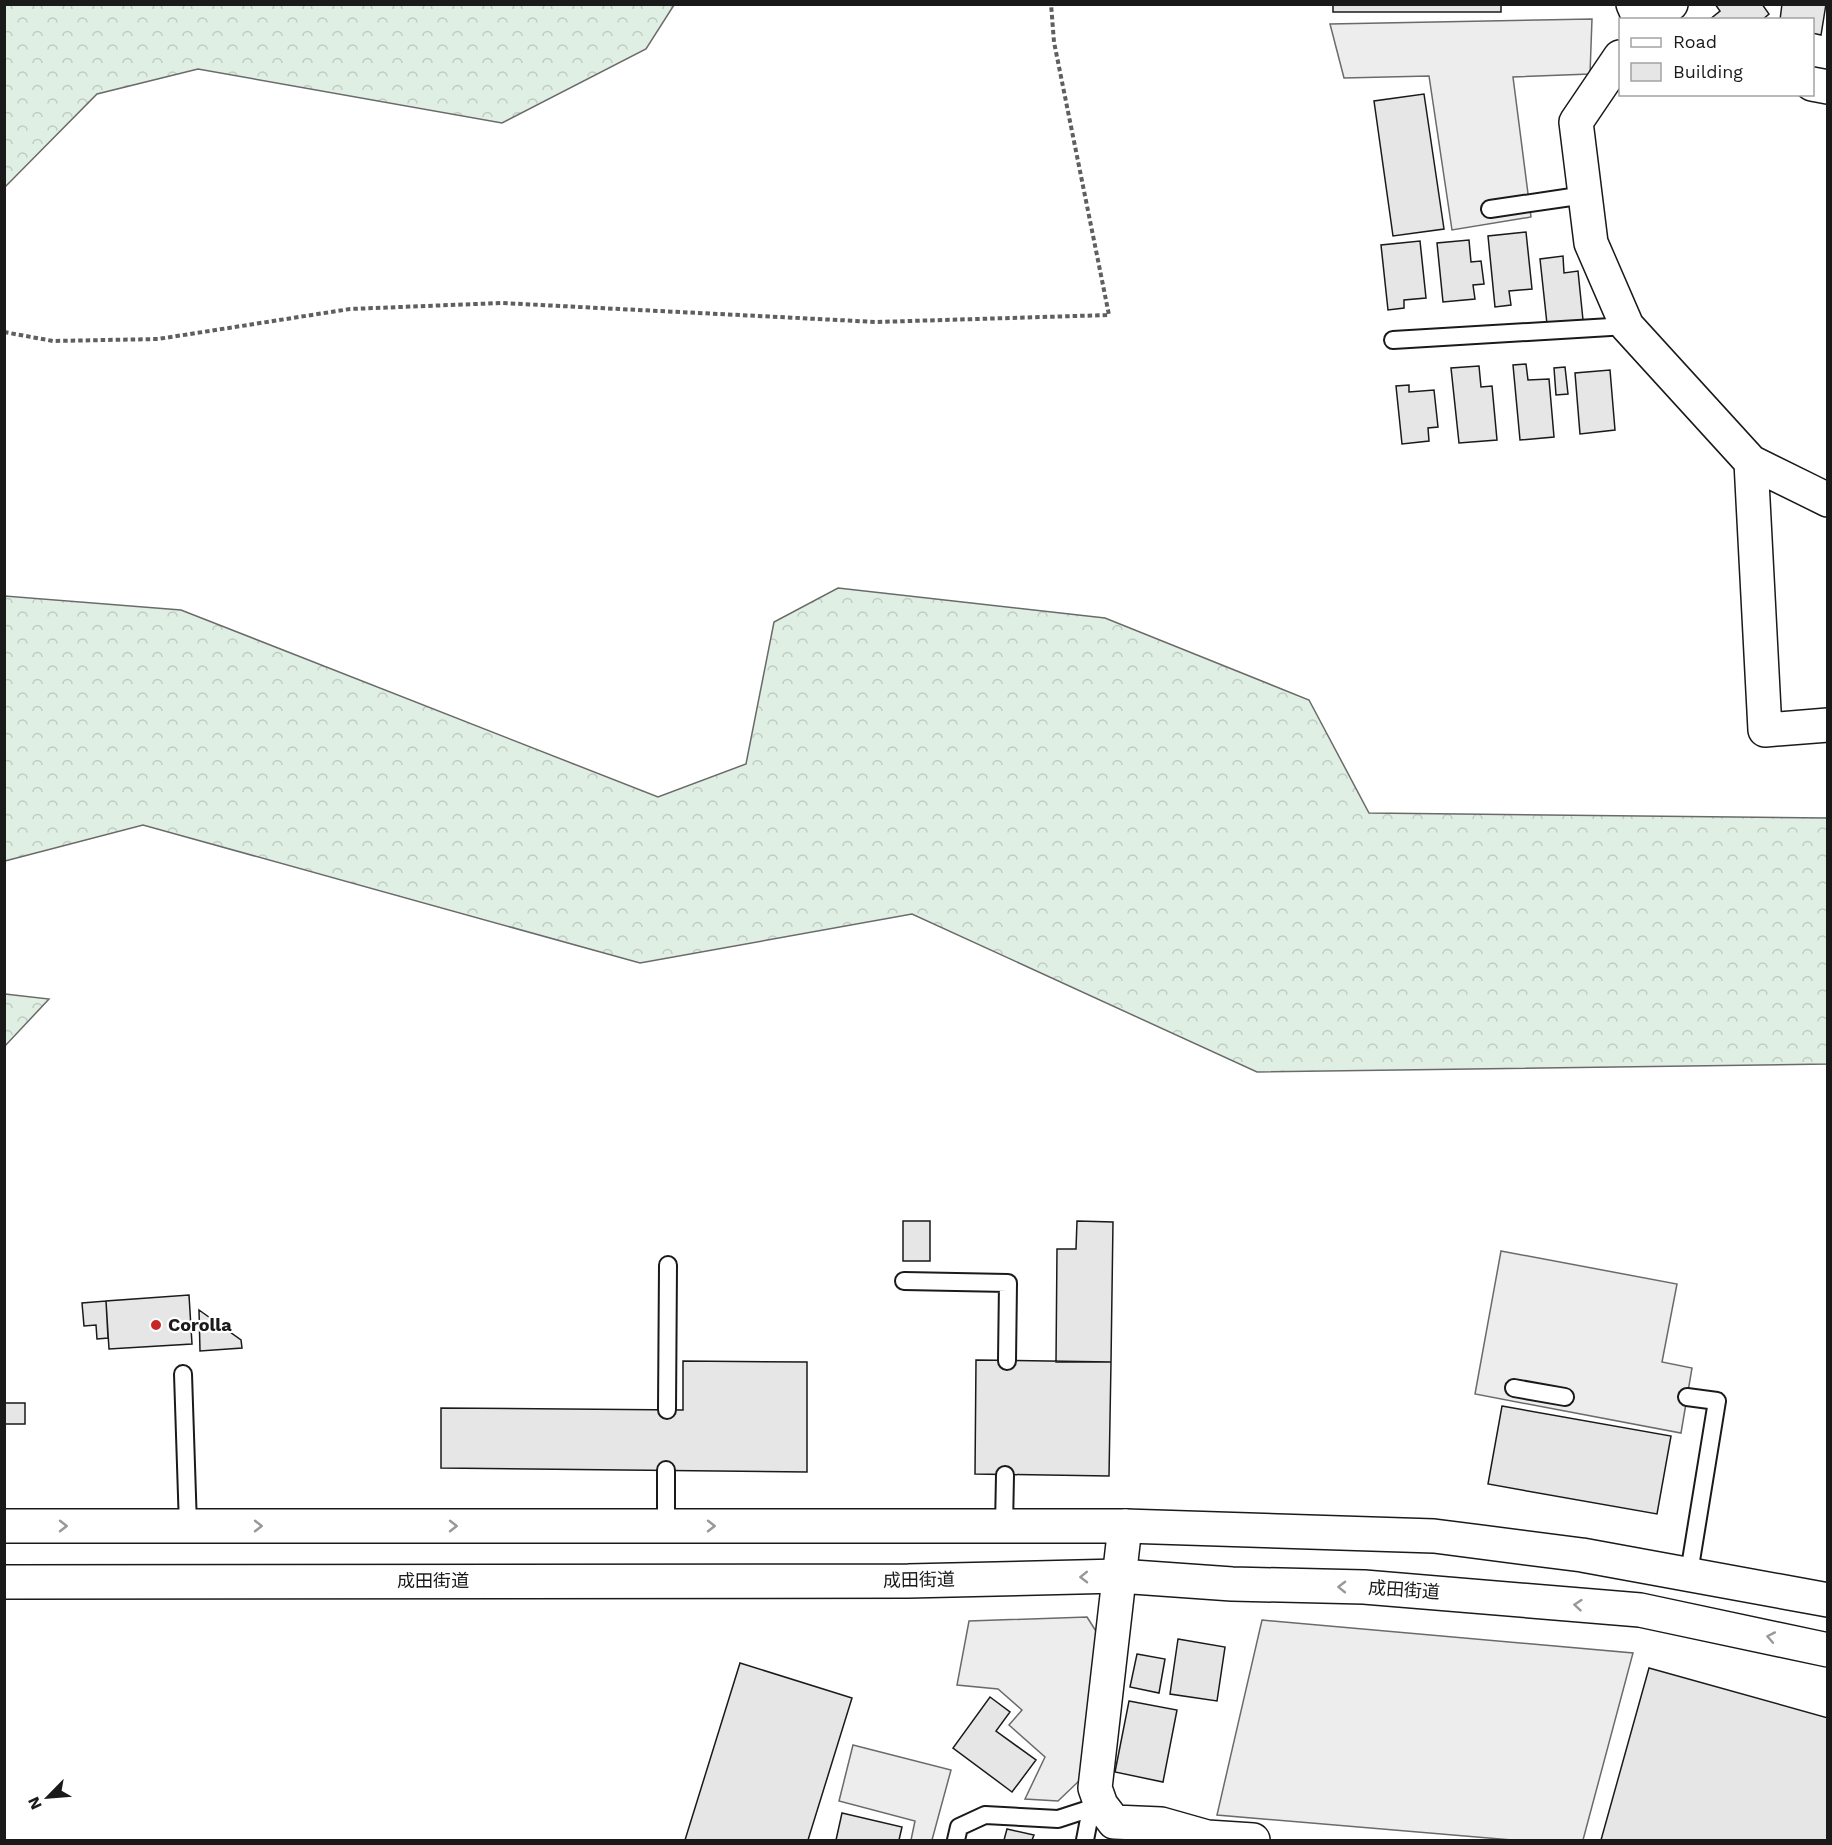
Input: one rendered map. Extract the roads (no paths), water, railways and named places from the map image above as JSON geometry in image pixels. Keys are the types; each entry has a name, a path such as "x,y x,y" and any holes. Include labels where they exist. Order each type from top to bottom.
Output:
{"main road":[{"path":"1633,4 1639,18"},
{"path":"1653,18 1671,4"},
{"path":"1619,58 1576,122 1591,243 1627,326 1751,462 1827,500"},
{"path":"1751,462 1765,730 1827,725"},
{"path":"4,1526 1125,1526 1434,1536 1582,1555 1827,1600"},
{"path":"1125,1526 1095,1788 1096,1807 1114,1821 1161,1824 1207,1837 1253,1840"},
{"name":"成田街道","path":"4,1582 884,1581 1119,1576 1232,1584 1364,1587 1640,1610 1827,1650"}],"lane":[{"path":"1490,209 1585,195"},
{"path":"1394,340 1627,326"},
{"path":"667,1410 668,1265"},
{"path":"904,1281 1008,1283 1007,1361"},
{"path":"183,1374 188,1527"},
{"path":"1514,1388 1565,1397"},
{"path":"1687,1397 1717,1401 1689,1574"},
{"path":"666,1470 666,1526"},
{"path":"1004,1526 1005,1475"},
{"path":"956,1840 959,1827 985,1815 1058,1819 1096,1807"},
{"path":"1084,1840 1096,1807"}],"place":[{"name":"Corolla","path":"156,1325"}]}
